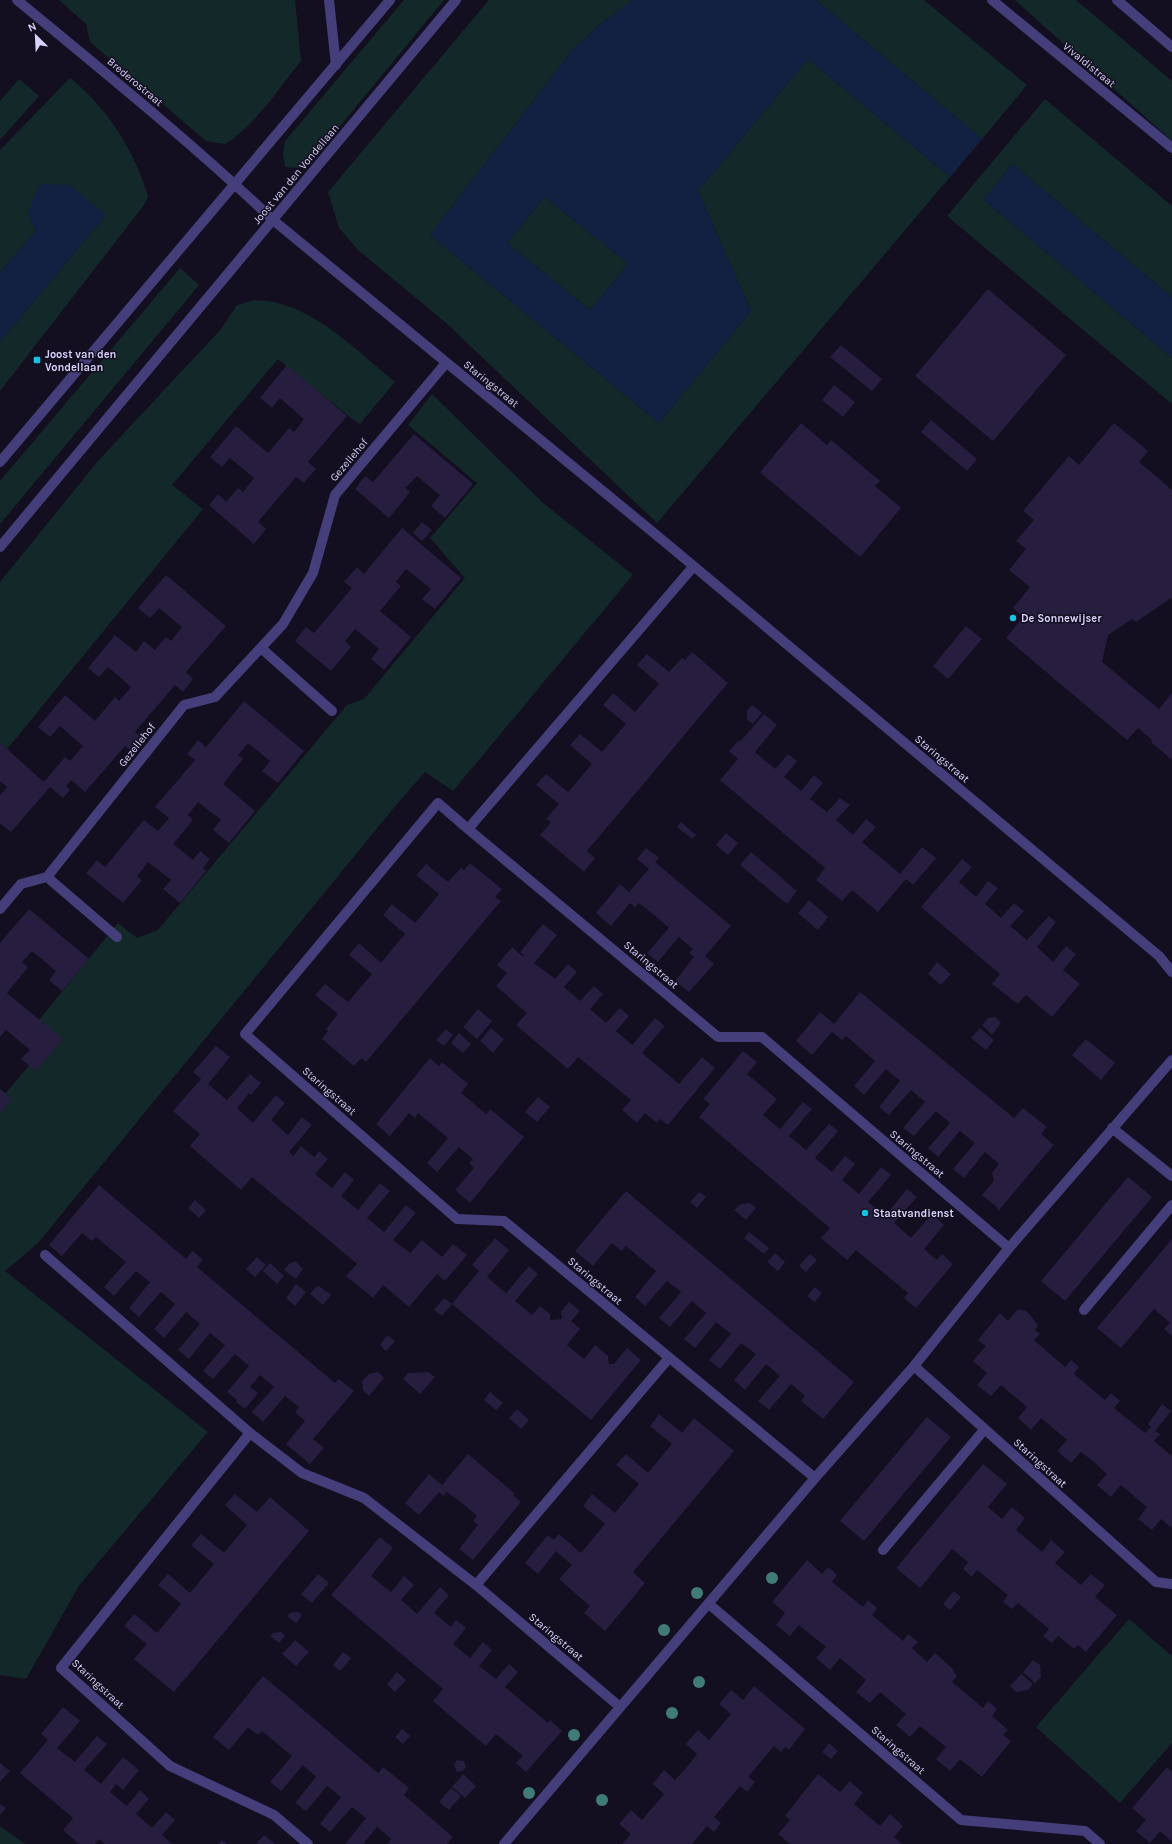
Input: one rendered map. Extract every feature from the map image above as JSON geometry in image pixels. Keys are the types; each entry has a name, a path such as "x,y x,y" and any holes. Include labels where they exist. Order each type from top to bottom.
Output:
{"street":[{"name":"Brederostraat","path":"17,0 112,78 235,184 274,220"},
{"path":"329,0 336,64"},
{"path":"0,462 390,0"},
{"name":"Joost van den Vondellaan","path":"0,547 456,0"},
{"name":"Vivaldistraat","path":"992,0 1172,148"},
{"path":"1117,0 1172,47"},
{"name":"Staringstraat","path":"274,220 1159,956 1172,972"},
{"name":"Gezellehof","path":"47,877 184,705 215,697 283,624 313,573 335,495 446,363"},
{"path":"468,829 693,567"},
{"path":"261,648 332,711"},
{"name":"Staringstraat","path":"816,1478 504,1222 457,1219 245,1034 438,803 718,1037 762,1037 1009,1248"},
{"path":"0,908 21,884 47,877 116,937"},
{"path":"504,1844 816,1478 914,1366 1009,1248 1172,1060"},
{"path":"1112,1128 1172,1176"},
{"path":"1084,1310 1172,1205"},
{"name":"Staringstraat","path":"45,1255 250,1433 302,1473 364,1498 476,1585 620,1707"},
{"path":"476,1585 669,1358"},
{"name":"Staringstraat","path":"914,1366 1156,1582 1172,1584"},
{"path":"883,1550 984,1430"},
{"name":"Staringstraat","path":"250,1433 61,1668 170,1766 274,1815 308,1844"},
{"name":"Staringstraat","path":"709,1604 961,1820 1085,1831 1100,1844"}],"green space":[{"path":"59,0 295,0 301,61 257,117 247,127 225,144 206,141 90,42 86,24"},
{"path":"404,0 444,0 312,160 298,168 285,167 283,154 285,141"},
{"path":"489,0 633,0 603,22 574,48 430,235 659,423 751,311 698,191 808,59 950,177 657,523 445,322 358,250 339,228 328,192"},
{"path":"816,0 924,0 1027,85 982,139"},
{"path":"1015,0 1076,0 1172,81 1172,141"},
{"path":"70,78 96,102 118,131 136,163 148,196 144,205 0,391 0,342 106,215 28,212 36,231 0,273 0,150"},
{"path":"19,79 39,96 0,140 0,101"},
{"path":"1045,99 1172,206 1172,297 1012,164 984,200 1172,358 1172,404 947,216"},
{"path":"545,197 628,264 590,310 507,243"},
{"path":"180,268 199,285 0,524 0,481"},
{"path":"255,300 268,301 291,307 323,324 395,382 360,424 278,359 172,485 203,509 4,753 0,750 0,582 98,461 221,329 237,305"},
{"path":"432,394 542,502 633,575 453,791 425,772 397,804 38,1243 5,1271 208,1432 80,1584 26,1679 0,1675 0,1100 55,1035 38,1021 118,923 137,938 158,930 347,705 364,699 465,578 430,538 477,483 408,425"},
{"path":"1129,1619 1172,1656 1172,1743 1120,1803 1036,1727"},
{"path":"0,1826 25,1844 0,1844"}],"water":[{"path":"633,0 816,0 982,139 950,177 808,59 698,191 751,311 659,423 430,235 574,48 603,22","holes":["545,197 628,264 590,310 507,243"]},
{"path":"1012,164 1172,297 1172,358 984,200"},
{"path":"40,184 69,185 106,215 0,342 0,273 36,231 28,212"}],"building":[{"path":"988,289 1066,355 993,441 915,376"},
{"path":"841,345 882,379 872,391 830,357"},
{"path":"287,365 347,416 308,462 316,469 304,483 296,477 258,522 266,529 254,544 209,505 218,494 226,502 238,488 243,492 254,478 230,458 222,467 210,457 236,426 268,453 289,428 294,432 304,419 280,398 272,408 260,398"},
{"path":"834,385 855,402 843,417 822,400"},
{"path":"931,420 977,459 967,471 921,432"},
{"path":"801,423 827,445 831,440 880,481 875,486 901,508 860,557 760,472"},
{"path":"1114,423 1148,451 1139,462 1172,490 1172,600 1171,598 1136,622 1132,619 1108,635 1102,662 1159,709 1172,693 1172,760 1151,742 1152,740 1138,728 1127,740 1006,638 1023,617 1013,608 1030,587 1009,570 1026,549 1016,541 1034,520 1023,511 1069,456 1079,465"},
{"path":"414,434 473,484 445,518 431,506 440,495 417,476 405,488 410,492 389,518 355,489 365,476 373,482"},
{"path":"422,522 432,530 422,541 413,533"},
{"path":"402,528 461,578 435,609 422,599 431,589 406,569 396,582 401,586 380,611 411,637 384,670 371,659 379,649 355,629 345,641 351,647 331,671 295,641 306,627 314,633 352,588 344,582 357,567 364,574"},
{"path":"166,575 226,626 186,672 193,679 183,692 175,685 135,732 143,739 132,752 125,746 85,792 71,780 66,786 70,790 63,798 50,787 11,832 0,823 0,795 7,787 0,781 0,743 44,782 65,757 70,761 83,746 60,726 50,737 38,727 65,695 95,721 115,697 119,701 131,687 108,667 99,677 88,668 115,635 136,652 144,641 155,650 166,637 171,641 182,627 159,608 150,618 138,608"},
{"path":"966,626 982,639 948,679 933,666"},
{"path":"692,652 728,683 587,851 595,858 584,872 540,835 551,822 546,819 559,804 536,785 546,774 568,792 592,764 570,745 580,734 602,752 626,724 603,705 613,693 635,712 659,684 637,665 647,654 669,672 682,658 685,660"},
{"path":"244,701 304,751 278,783 262,771 270,761 248,743 238,755 243,759 223,784 255,811 229,843 213,830 221,820 198,802 188,815 193,820 173,844 193,860 200,851 210,859 203,868 206,871 180,903 163,889 171,880 148,862 137,876 142,880 123,903 86,873 97,860 105,867 144,820 158,831 169,818 155,807 195,760 187,754 198,740 206,747"},
{"path":"752,705 762,713 753,724 747,720 747,711"},
{"path":"764,714 777,725 755,752 775,769 788,754 797,761 784,777 801,791 814,775 823,783 810,799 827,812 840,798 850,805 836,820 853,835 866,819 876,827 862,842 900,874 922,847 936,858 913,885 906,879 878,912 852,890 842,901 816,880 825,868 720,780 738,759 729,751 739,740 740,742"},
{"path":"681,822 696,835 692,839 677,827"},
{"path":"726,833 738,843 728,855 716,845"},
{"path":"646,848 659,858 655,862 731,926 705,956 714,964 689,992 675,981 694,957 689,953 693,949 679,937 658,962 647,953 669,928 654,915 639,903 635,907 630,903 611,926 596,913 620,884 629,892 649,869 637,859"},
{"path":"751,852 797,891 787,904 740,865"},
{"path":"962,859 972,867 959,882 976,897 988,881 998,888 985,904 1001,918 1014,903 1024,911 1010,926 1027,940 1049,916 1056,922 1037,947 1053,962 1066,946 1076,954 1063,970 1080,984 1052,1017 1026,995 1018,1004 992,984 1000,974 921,907"},
{"path":"470,863 502,889 495,897 501,901 366,1062 361,1058 354,1066 322,1039 328,1031 326,1029 338,1014 315,995 325,984 348,1002 372,974 349,955 359,943 381,963 405,934 383,915 392,904 415,923 439,894 416,875 426,864 448,882 461,868 464,870"},
{"path":"809,900 828,917 818,930 798,913"},
{"path":"29,909 89,959 62,991 49,980 56,971 32,951 22,962 28,967 7,993 63,1039 36,1071 21,1059 30,1050 6,1030 0,1037 0,943"},
{"path":"543,924 557,935 534,963 555,979 568,964 577,972 564,987 580,1001 594,986 603,994 590,1009 606,1023 620,1008 629,1016 616,1031 632,1045 655,1018 665,1026 642,1053 679,1084 702,1057 715,1068 668,1125 660,1119 657,1123 645,1113 637,1123 622,1110 631,1100 578,1057 568,1069 516,1025 527,1013 496,986 507,973 497,965 512,947 522,956 524,955 520,952"},
{"path":"937,962 951,974 941,985 928,974"},
{"path":"860,992 1014,1118 1023,1108 1047,1127 1041,1134 1054,1145 998,1211 998,1208 982,1195 994,1181 992,1173 999,1164 985,1152 964,1178 953,1169 975,1143 960,1131 938,1157 928,1148 950,1123 936,1111 914,1136 903,1128 925,1102 911,1090 889,1115 879,1107 900,1081 886,1069 864,1095 854,1086 875,1061 846,1036 842,1040 832,1032 812,1055 796,1041 820,1012 834,1024"},
{"path":"478,1009 492,1021 477,1039 463,1027"},
{"path":"995,1017 1001,1023 992,1035 982,1025 988,1018"},
{"path":"491,1028 504,1039 493,1053 480,1041"},
{"path":"980,1028 994,1040 986,1050 971,1038"},
{"path":"446,1029 453,1035 444,1046 436,1040"},
{"path":"459,1033 471,1044 463,1053 451,1043"},
{"path":"1086,1039 1115,1063 1101,1080 1072,1055"},
{"path":"216,1046 230,1057 208,1084 227,1100 250,1074 261,1083 251,1095 249,1093 237,1108 253,1123 276,1095 285,1103 271,1120 288,1135 302,1117 312,1125 289,1152 293,1156 301,1146 314,1157 319,1151 328,1159 315,1174 332,1188 345,1172 354,1180 341,1196 358,1210 380,1183 390,1191 367,1218 384,1232 406,1205 416,1213 393,1240 410,1253 422,1240 442,1257 453,1244 467,1255 445,1281 437,1274 409,1307 383,1285 373,1298 346,1276 357,1264 331,1242 252,1177 241,1190 190,1146 200,1134 173,1111 201,1079 193,1072"},
{"path":"743,1051 757,1062 747,1074 777,1099 763,1115 780,1129 803,1102 812,1109 789,1136 806,1150 829,1124 838,1131 815,1158 832,1172 845,1156 855,1164 842,1180 859,1194 881,1167 891,1175 868,1202 885,1216 907,1189 917,1197 894,1223 911,1238 932,1214 944,1225 924,1249 937,1260 942,1254 953,1264 916,1308 904,1298 908,1293 856,1250 847,1260 821,1238 830,1228 699,1117 710,1104 703,1099"},
{"path":"430,1058 439,1066 442,1062 468,1084 461,1093 486,1114 490,1109 524,1137 470,1203 455,1190 474,1168 469,1163 473,1159 459,1147 437,1172 427,1163 448,1138 418,1113 415,1118 409,1113 390,1136 376,1124"},
{"path":"0,1089 12,1099 0,1113"},
{"path":"538,1097 550,1107 537,1122 525,1112"},
{"path":"1128,1177 1152,1197 1065,1301 1041,1281"},
{"path":"99,1185 186,1259 192,1251 194,1252 203,1260 197,1267 335,1383 339,1379 354,1391 313,1439 324,1448 310,1464 286,1444 305,1421 295,1412 299,1407 285,1396 263,1422 252,1412 274,1387 260,1375 250,1387 258,1393 245,1409 236,1402 237,1400 227,1392 249,1366 235,1354 213,1379 203,1371 225,1345 210,1333 189,1359 178,1350 200,1324 186,1312 164,1338 154,1329 175,1304 161,1292 139,1317 129,1308 150,1282 136,1271 114,1296 104,1287 126,1262 96,1237 92,1241 82,1233 62,1256 49,1245"},
{"path":"626,1191 854,1382 823,1419 801,1401 805,1396 791,1384 769,1410 758,1401 780,1376 766,1364 745,1390 734,1380 756,1354 741,1343 720,1369 709,1360 731,1334 716,1322 695,1348 684,1339 706,1313 692,1301 670,1327 659,1318 681,1292 667,1281 645,1306 635,1297 656,1271 626,1246 622,1251 612,1243 593,1266 575,1251"},
{"path":"699,1192 706,1197 697,1208 690,1202"},
{"path":"195,1200 206,1210 199,1218 188,1208"},
{"path":"750,1203 756,1208 746,1220 734,1210 741,1204"},
{"path":"749,1232 769,1248 764,1254 744,1238"},
{"path":"495,1238 509,1250 487,1277 506,1293 529,1266 538,1274 515,1301 532,1315 540,1306 550,1314 550,1320 562,1319 561,1312 569,1302 580,1311 571,1321 580,1329 567,1345 584,1359 595,1345 608,1356 609,1364 614,1364 627,1348 641,1360 591,1420 452,1304 479,1271 472,1265"},
{"path":"1172,1239 1172,1336 1164,1329 1170,1323 1154,1309 1121,1348 1097,1328"},
{"path":"775,1253 785,1262 778,1271 767,1262"},
{"path":"810,1254 817,1260 806,1272 799,1266"},
{"path":"257,1257 266,1265 255,1277 246,1269"},
{"path":"295,1261 303,1269 296,1279 284,1270 289,1264"},
{"path":"270,1263 284,1276 277,1284 263,1271"},
{"path":"296,1284 306,1292 295,1306 286,1298"},
{"path":"319,1286 331,1295 323,1305 310,1294"},
{"path":"815,1287 822,1293 815,1302 807,1296"},
{"path":"444,1298 452,1304 442,1316 434,1310"},
{"path":"1018,1309 1026,1311 1038,1326 1035,1330 1040,1334 1034,1340 1065,1367 1071,1360 1079,1367 1074,1374 1105,1400 1111,1393 1120,1401 1114,1408 1145,1433 1151,1427 1148,1424 1162,1404 1171,1411 1155,1431 1160,1434 1154,1441 1172,1456 1172,1528 1161,1519 1152,1530 1138,1519 1147,1507 1121,1485 1111,1497 1097,1485 1107,1474 1081,1452 1071,1463 1057,1451 1067,1440 1041,1418 1031,1430 1018,1418 1027,1407 1001,1385 991,1396 977,1385 987,1373 973,1361 986,1346 978,1340 1000,1313 1008,1321"},
{"path":"387,1335 395,1341 386,1351 380,1345"},
{"path":"378,1372 384,1378 369,1396 363,1390 362,1381 369,1374"},
{"path":"428,1372 435,1377 420,1394 403,1379 408,1373"},
{"path":"490,1392 503,1403 496,1410 484,1400"},
{"path":"517,1409 529,1420 521,1429 509,1418"},
{"path":"659,1414 682,1433 694,1418 734,1451 633,1572 645,1583 605,1631 584,1613 590,1606 559,1579 572,1565 556,1551 538,1574 525,1563 548,1535 554,1540 559,1534 581,1553 605,1524 583,1506 592,1494 615,1513 639,1484 616,1465 626,1454 648,1473 672,1444 650,1426"},
{"path":"927,1417 951,1437 864,1541 840,1521"},
{"path":"468,1454 514,1493 513,1495 521,1502 473,1560 459,1549 478,1525 473,1521 477,1516 463,1504 447,1492 443,1496 439,1492 419,1515 405,1503 429,1474 442,1485"},
{"path":"983,1464 1007,1484 988,1507 1002,1519 1012,1507 1025,1518 1016,1530 1042,1552 1051,1540 1065,1552 1055,1563 1081,1585 1091,1574 1105,1585 1095,1597 1117,1615 1086,1652 1078,1645 1074,1649 1058,1636 1052,1643 1043,1636 1049,1629 1018,1603 1012,1609 1003,1602 1008,1595 977,1570 972,1577 963,1569 968,1562 952,1549 920,1588 896,1568"},
{"path":"235,1494 257,1512 270,1497 309,1531 174,1692 134,1659 147,1644 124,1626 134,1614 157,1633 181,1604 158,1585 168,1574 190,1593 214,1564 191,1545 201,1534 224,1553 247,1525 225,1505"},
{"path":"380,1537 393,1548 371,1576 391,1592 404,1576 414,1585 401,1600 417,1614 440,1587 449,1595 434,1613 451,1627 456,1620 466,1628 453,1644 470,1658 483,1642 492,1650 479,1666 496,1679 509,1664 518,1672 505,1687 548,1723 550,1720 562,1731 526,1772 516,1763 523,1756 496,1734 486,1746 433,1701 443,1689 331,1595"},
{"path":"807,1560 822,1574 828,1567 833,1571 837,1575 832,1582 863,1607 868,1600 877,1608 872,1615 903,1641 908,1634 918,1642 912,1648 927,1662 935,1653 954,1670 953,1671 957,1676 952,1682 983,1708 988,1701 997,1709 992,1716 1008,1730 1003,1735 1011,1741 982,1777 960,1759 950,1771 936,1759 946,1747 920,1726 910,1737 896,1725 906,1714 880,1692 870,1703 856,1692 866,1680 840,1658 830,1670 816,1658 826,1647 799,1625 790,1636 776,1625 785,1613 772,1602"},
{"path":"318,1574 329,1583 312,1603 301,1594"},
{"path":"954,1591 961,1597 950,1610 943,1604"},
{"path":"298,1612 302,1615 296,1623 287,1616 290,1613"},
{"path":"281,1632 285,1636 279,1643 270,1636 273,1633"},
{"path":"295,1640 309,1652 296,1666 282,1654"},
{"path":"343,1652 351,1658 340,1671 333,1665"},
{"path":"1033,1660 1040,1665 1041,1677 1035,1683 1023,1672"},
{"path":"397,1672 406,1680 395,1692 387,1684"},
{"path":"1021,1674 1033,1684 1028,1690 1016,1692 1010,1686"},
{"path":"263,1676 378,1773 383,1767 409,1788 404,1795 453,1837 447,1844 387,1844 391,1839 377,1827 363,1844 345,1844 366,1818 352,1807 330,1832 320,1824 341,1797 327,1786 306,1811 295,1803 316,1777 303,1765 281,1791 270,1782 292,1756 262,1731 258,1735 248,1727 229,1750 213,1737"},
{"path":"754,1686 805,1729 789,1750 785,1747 781,1752 774,1746 748,1777 755,1782 747,1792 740,1786 714,1817 721,1823 714,1832 707,1826 692,1844 622,1844 631,1834 619,1824 631,1810 642,1820 664,1794 653,1784 664,1770 675,1780 697,1754 686,1744 698,1730 709,1740 731,1714 719,1704 731,1690 743,1700"},
{"path":"63,1707 80,1721 57,1748 75,1762 97,1736 107,1744 84,1770 101,1784 123,1757 139,1770 123,1790 116,1784 110,1792 127,1806 140,1790 149,1799 136,1814 152,1828 166,1812 175,1820 162,1835 172,1844 105,1844 99,1839 95,1844 79,1844 63,1830 73,1818 20,1773 48,1740 41,1734"},
{"path":"402,1729 410,1736 403,1744 395,1737"},
{"path":"829,1743 838,1751 831,1759 822,1752"},
{"path":"457,1760 464,1761 466,1767 463,1771 457,1772 454,1765"},
{"path":"0,1763 10,1771 0,1782"},
{"path":"1167,1767 1172,1772 1172,1842 1160,1831 1150,1843 1136,1831 1146,1820 1132,1808"},
{"path":"463,1774 476,1786 465,1798 452,1787"},
{"path":"818,1774 840,1792 850,1781 863,1793 854,1804 880,1826 890,1814 903,1826 894,1837 902,1844 790,1844 778,1834 790,1820 785,1816"},
{"path":"451,1788 461,1796 449,1810 439,1802"},
{"path":"0,1804 6,1808 0,1815"},
{"path":"264,1835 275,1844 256,1844"},
{"path":"222,1840 227,1844 218,1844"}],"place":[{"name":"Joost van den Vondellaan","path":"37,360"},
{"name":"De Sonnewijser","path":"1013,618"},
{"name":"Staatvandienst","path":"865,1213"}]}
